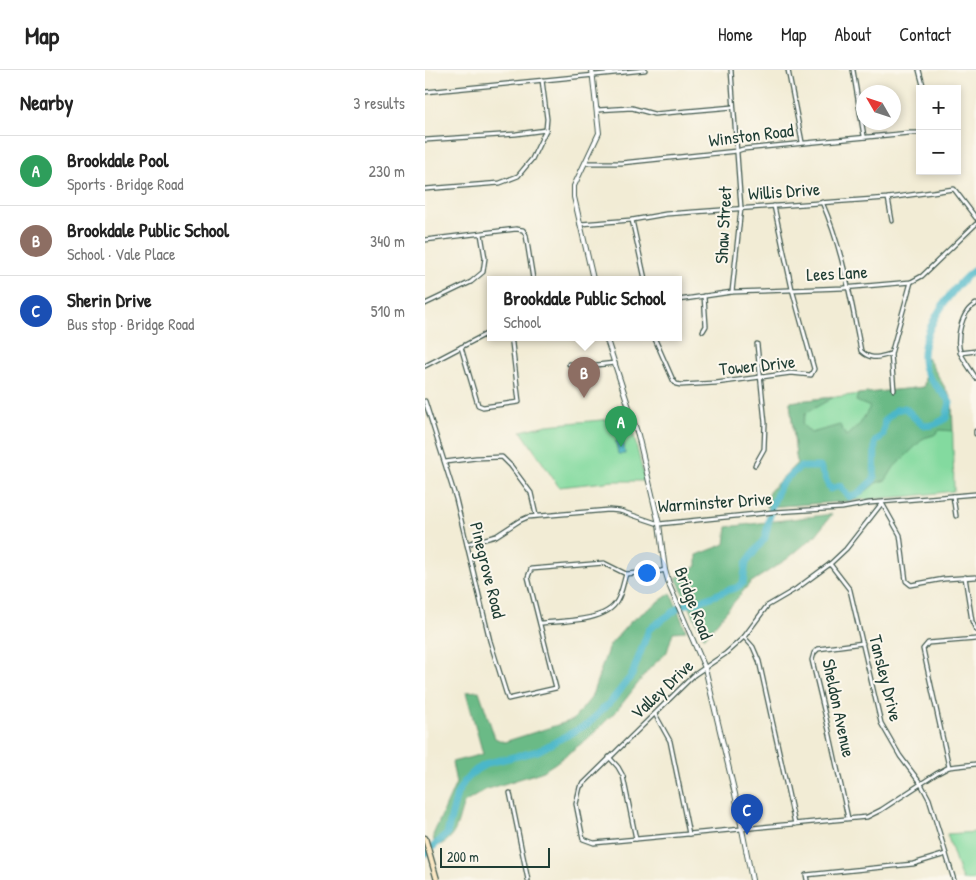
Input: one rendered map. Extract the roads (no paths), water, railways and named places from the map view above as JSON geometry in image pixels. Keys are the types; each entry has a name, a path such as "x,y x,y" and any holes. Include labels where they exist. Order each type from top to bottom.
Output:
{"main road":[{"path":"425,838 437,880"}],"street":[{"path":"425,92 542,80 593,72 645,70"},
{"name":"Shaw Street","path":"731,70 741,208 732,292"},
{"path":"788,70 801,142"},
{"path":"853,70 864,136"},
{"path":"919,70 923,85"},
{"path":"592,276 574,197 574,186 599,133 593,72"},
{"path":"425,189 501,183 518,176 533,158 546,130 547,119 542,80"},
{"path":"597,110 632,108 654,114 733,107"},
{"path":"425,140 516,134 546,130"},
{"name":"Winston Road","path":"586,163 621,163 737,151 801,142 864,136 916,134"},
{"name":"Willis Drive","path":"580,224 632,220 666,214 888,198 954,189 976,218"},
{"path":"888,198 892,221"},
{"path":"822,202 832,226 849,287 861,351 867,357 875,358 891,354"},
{"path":"774,206 792,289"},
{"path":"632,220 644,276"},
{"path":"894,390 891,354 911,282 922,276 976,224"},
{"path":"425,240 516,229 523,230 527,235 533,276"},
{"path":"425,304 471,282 483,272 485,258 481,234"},
{"name":"Lees Lane","path":"682,299 732,292 849,287 911,282"},
{"name":"Tower Drive","path":"656,341 676,384 716,384 791,373 811,375 814,369 792,289"},
{"path":"703,331 706,326 704,296"},
{"path":"976,304 971,306 965,314 958,339 960,353 976,378"},
{"path":"425,366 487,334"},
{"path":"461,347 478,405 483,407 519,402 511,341"},
{"name":"Bridge Road","path":"607,341 638,435 659,524 665,570 670,587 705,668 752,880"},
{"path":"755,465 764,449 765,423 757,344"},
{"path":"960,353 976,351"},
{"path":"569,364 587,366 615,363"},
{"name":"Pinegrove Road","path":"425,401 445,462 490,641 508,699 556,688 541,623"},
{"path":"445,462 502,457 531,493 536,516"},
{"name":"Warminster Drive","path":"467,544 496,536 519,521 536,516 609,510 621,511 659,524 976,494"},
{"path":"953,496 956,516"},
{"path":"829,564 846,549 882,503 900,535 907,583 911,585 944,579 976,577"},
{"path":"626,574 617,602 607,611 594,617 541,623 528,577 531,569 604,564 626,574 665,570"},
{"name":"Valley Drive","path":"636,839 594,844 583,839 576,804 580,787 693,674 725,654 744,636 767,606 796,589 829,564"},
{"name":"Tansley Drive","path":"829,564 850,590 881,723 900,756 921,784 929,799 954,880"},
{"path":"965,577 972,621 976,630"},
{"path":"744,636 753,647 759,661 795,824"},
{"path":"949,767 923,649 928,643 976,639"},
{"name":"Sheldon Avenue","path":"848,818 831,735 812,660 813,653 818,649 863,643"},
{"path":"655,714 670,741 689,834"},
{"path":"609,757 623,776 636,839 867,817 949,767 976,764"},
{"path":"510,793 529,880"},
{"path":"807,880 806,875 913,864 946,854"}],"water":[{"path":"623,440 625,454 618,454 616,441"}],"waterway":[{"path":"425,854 447,834 457,794 464,782 476,770 488,763 538,751 588,724 612,700 632,675 649,629 683,605 701,601 736,588 743,583 746,563 765,538 772,506 780,486 789,476 800,467 820,467 830,489 840,486 849,497 857,495 874,479 875,442 883,435 885,420 896,410 905,408 920,422 928,426 939,423 946,418 950,402 926,372 923,359 925,345 929,330 946,300 956,287 976,269"}],"place":[{"name":"Brookdale Public School","path":"584,398"},
{"name":"Brookdale Pool","path":"621,447"},
{"name":"Sherin Drive","path":"747,835"}]}
